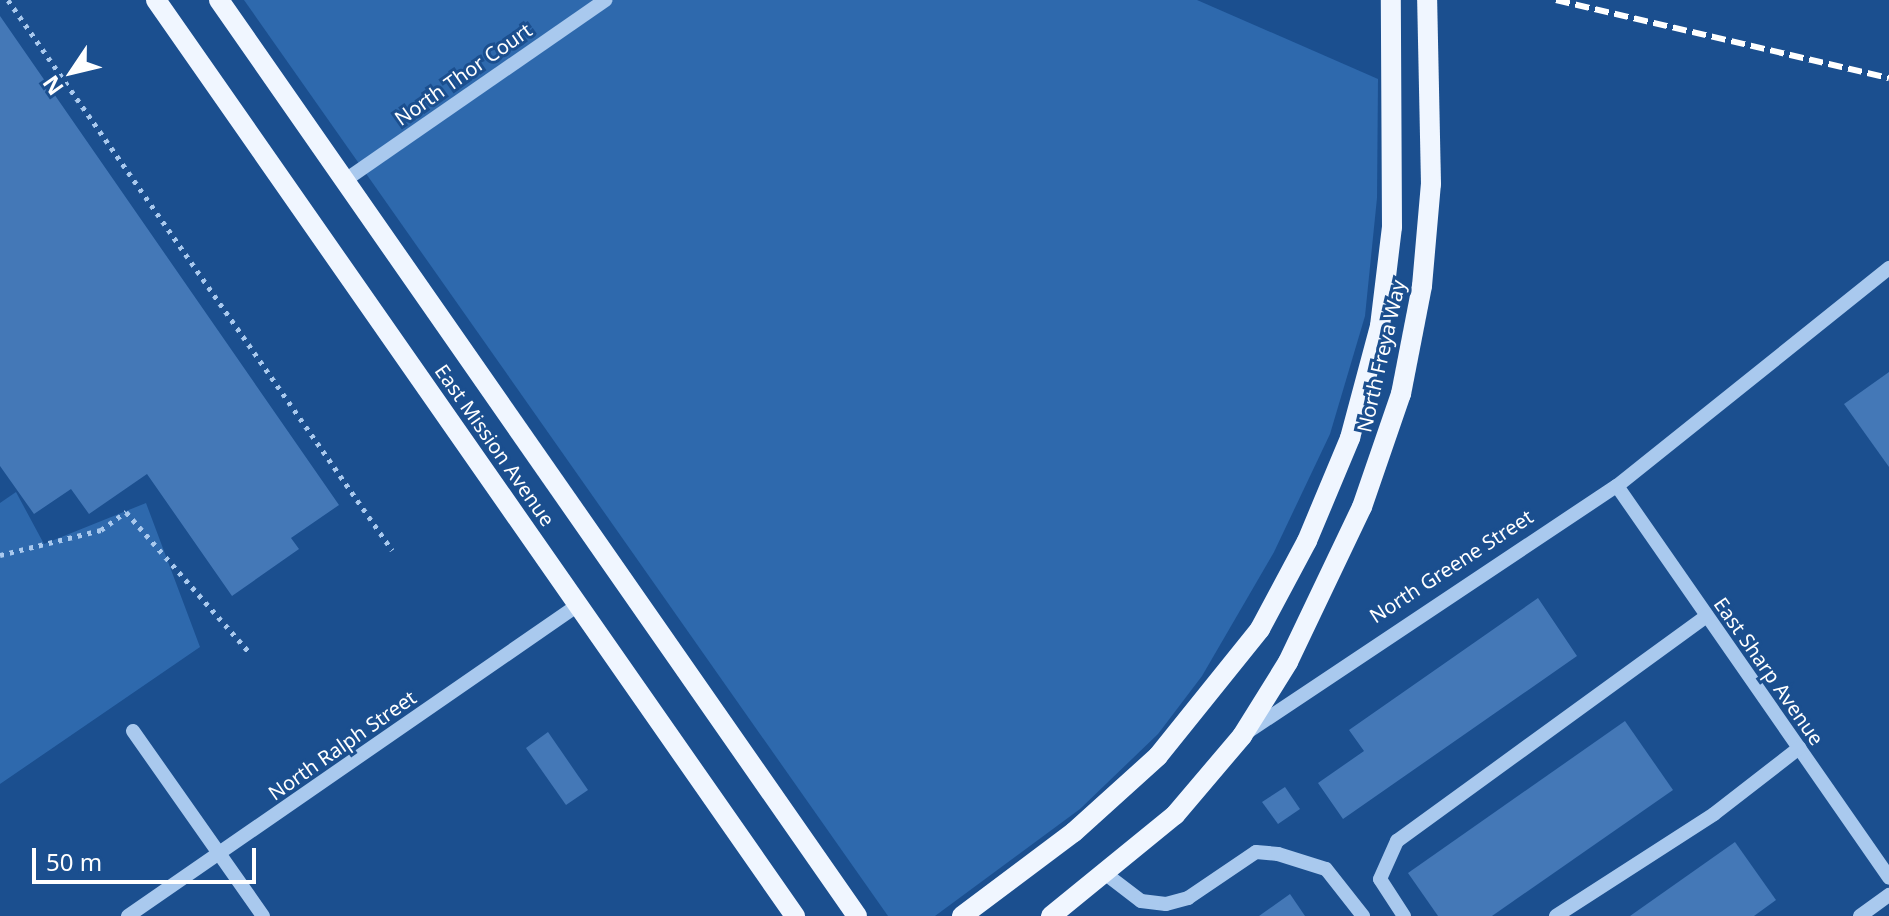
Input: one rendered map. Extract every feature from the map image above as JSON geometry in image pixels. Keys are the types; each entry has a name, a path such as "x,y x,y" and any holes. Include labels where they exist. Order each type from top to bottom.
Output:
{"main road":[{"name":"East Mission Avenue","path":"156,0 795,916"},
{"name":"East Mission Avenue","path":"219,0 857,916"},
{"name":"North Freya Way","path":"962,916 1120,793 1211,694 1260,629 1310,534 1350,438 1380,326 1392,227 1391,0"},
{"name":"North Freya Way","path":"1242,736 1288,662 1342,550 1386,445 1422,286 1431,184 1427,0"},
{"name":"North Greene Street","path":"1051,916 1107,875 1175,815 1242,736"}],"street":[{"name":"North Thor Court","path":"344,181 605,0"},
{"name":"North Greene Street","path":"1242,736 1617,486 1889,268"},
{"name":"East Sharp Avenue","path":"1617,486 1889,878"},
{"name":"North Ralph Street","path":"128,916 578,605"},
{"path":"1404,916 1380,879 1397,841 1707,616"},
{"path":"133,731 263,916"},
{"path":"1556,916 1714,814 1799,748"},
{"path":"1107,875 1141,901 1166,904 1188,898 1256,852 1278,854 1326,869 1363,916"},
{"path":"1860,916 1889,895"}],"path":[{"path":"8,0 392,550"},
{"path":"0,555 101,530 126,512 248,651"}],"shaded area":[{"path":"244,0 1197,0 1378,79 1377,198 1365,316 1330,434 1274,552 1202,676 1158,734 1080,809 935,916 888,916"},
{"path":"16,492 44,544 146,503 200,647 0,784 0,503"}],"building":[{"path":"0,16 339,505 291,538 299,549 232,596 147,474 89,514 71,489 34,514 0,466"},
{"path":"1889,372 1889,467 1844,404"},
{"path":"1538,598 1577,656 1343,819 1318,783 1364,751 1349,730"},
{"path":"1625,721 1673,790 1492,916 1438,916 1408,873"},
{"path":"548,732 588,790 566,805 526,748"},
{"path":"1285,787 1300,809 1278,824 1262,802"},
{"path":"1735,842 1776,900 1754,916 1630,916"},
{"path":"1290,894 1305,916 1259,916"}],"railway":[{"path":"1556,0 1889,78"}]}
